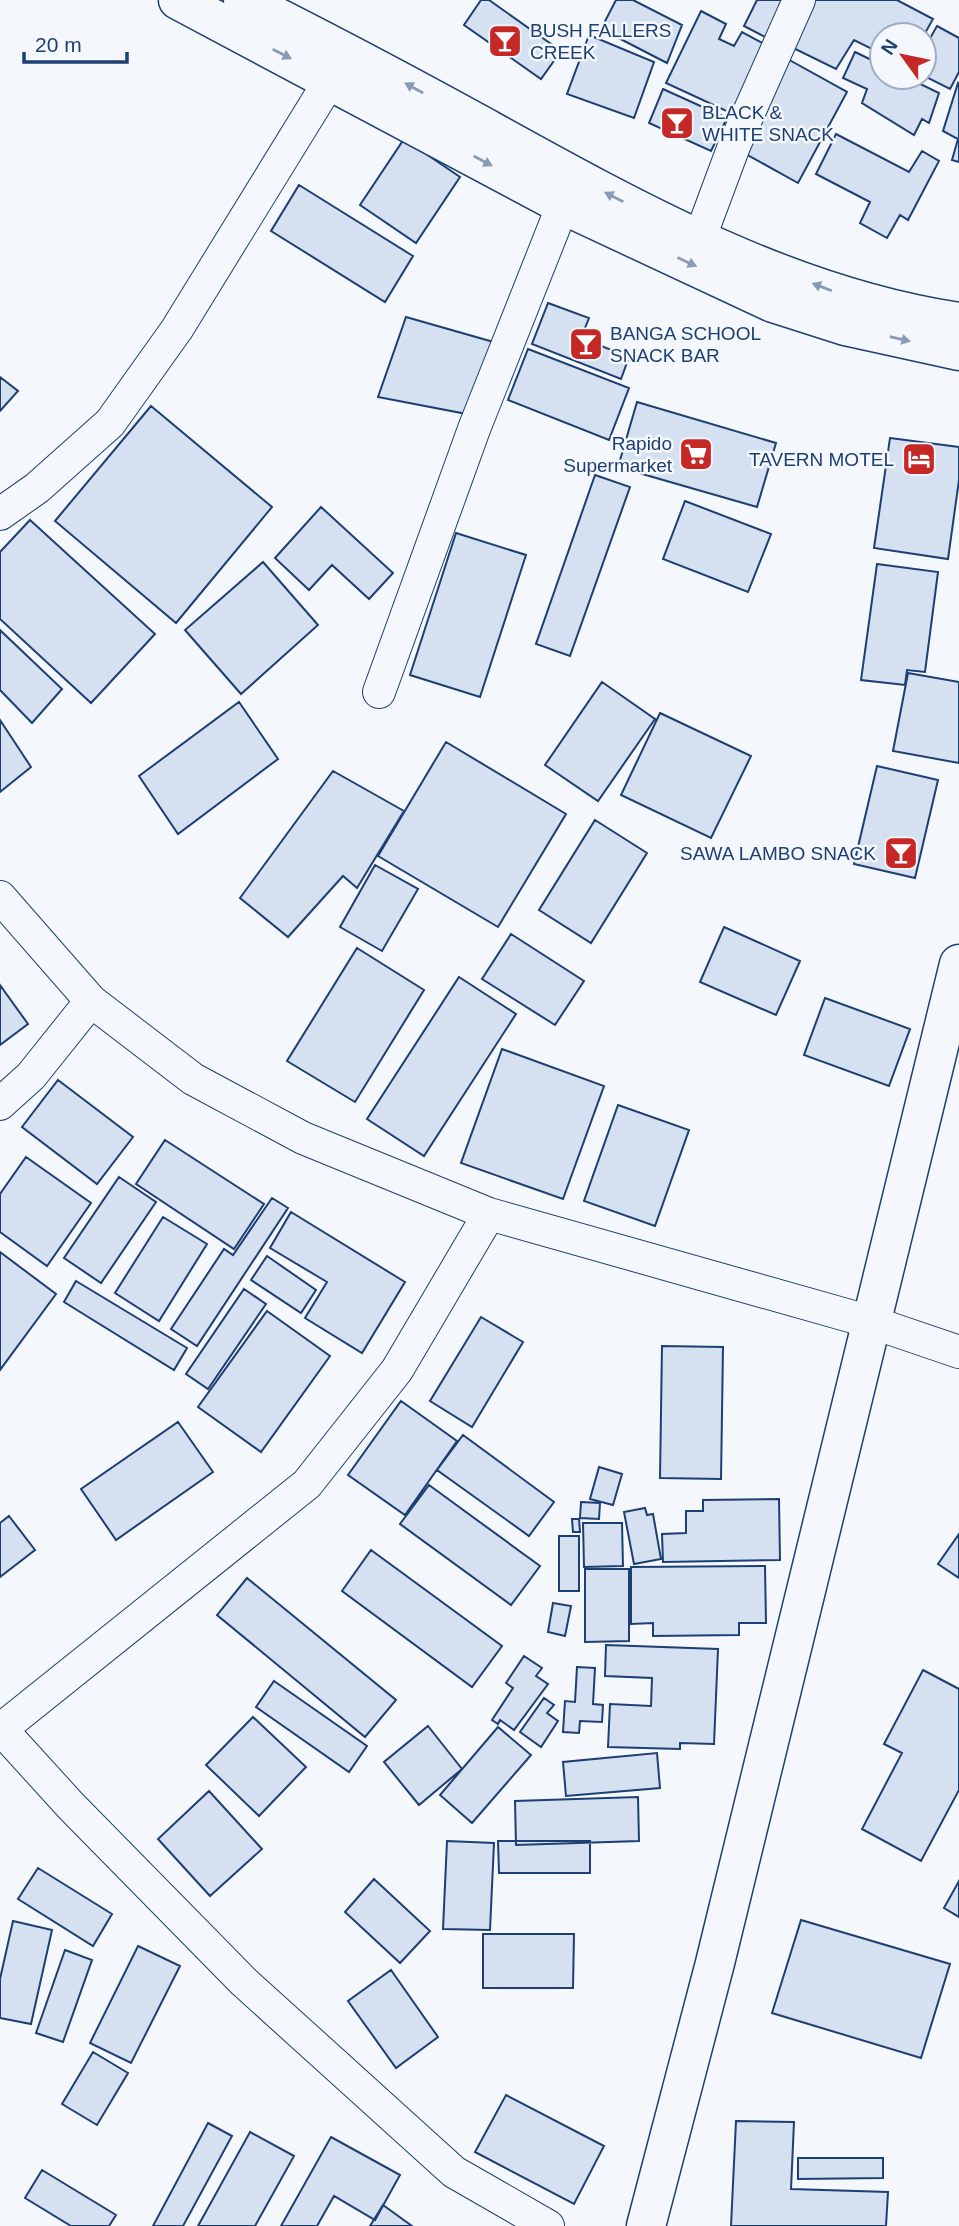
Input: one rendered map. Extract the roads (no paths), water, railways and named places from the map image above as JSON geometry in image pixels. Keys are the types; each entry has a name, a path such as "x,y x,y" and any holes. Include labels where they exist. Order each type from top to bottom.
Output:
{"main road":[{"path":"178,0 339,66"},
{"path":"243,0 339,66 773,303 845,326 959,351"},
{"path":"568,190 849,298 959,322"},
{"path":"646,2226 719,1950 959,964"}],"street":[{"path":"699,240 734,146 799,0"},
{"path":"0,514 37,488 110,422 177,329 339,66"},
{"path":"379,692 474,429 568,190"},
{"path":"0,897 91,1001 193,1079 291,1132 489,1214 872,1322 959,1352"},
{"path":"0,1104 31,1076 91,1001"},
{"path":"489,1214 397,1370 307,1484 0,1729 71,1806 264,2000 454,2172 548,2226"}],"place":[{"name":"BUSH FALLERS CREEK","path":"505,41"},
{"name":"BLACK & WHITE SNACK","path":"677,123"},
{"name":"BANGA SCHOOL SNACK BAR","path":"586,344"},
{"name":"Rapido Supermarket","path":"696,454"},
{"name":"TAVERN MOTEL","path":"919,459"},
{"name":"SAWA LAMBO SNACK","path":"901,853"}]}
